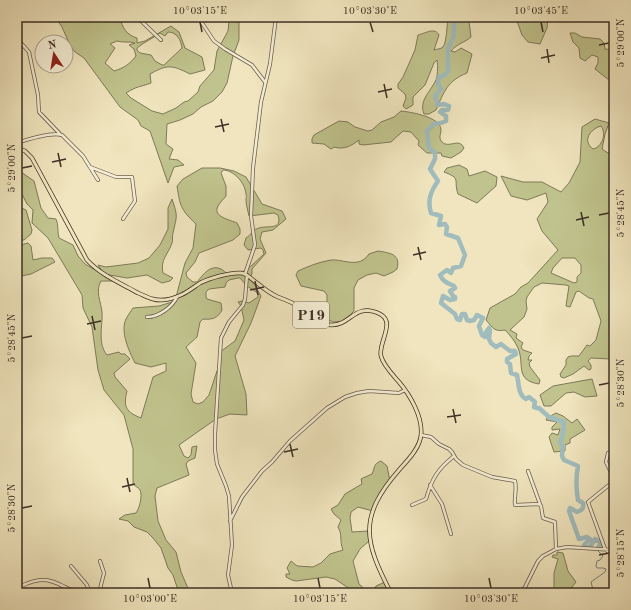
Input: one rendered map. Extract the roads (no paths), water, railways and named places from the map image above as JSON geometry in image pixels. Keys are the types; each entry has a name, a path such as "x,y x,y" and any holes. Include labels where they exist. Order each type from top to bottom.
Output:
{"main road":[{"path":"17,148 25,151 32,158 85,258 90,264 115,281 149,298 163,300 178,296 208,280 237,273 246,274"},
{"name":"P19","path":"246,274 257,284 301,308 325,324 339,324 356,312 372,311 381,315 386,321 387,328 381,348 381,355 391,373 405,390 415,407 420,424 421,435"},
{"path":"391,593 372,551 369,538 369,525 375,506 392,478 418,445 421,435"}],"street":[{"path":"137,17 161,40"},
{"path":"198,17 214,41 252,65 266,83"},
{"path":"232,593 228,575 232,545 228,491 218,467 215,450 220,343 225,328 244,302 246,274 255,245 251,216 253,168 261,102 273,45 276,17"},
{"path":"17,41 21,43 29,52 40,112 83,156 98,180"},
{"path":"17,143 42,137 61,135"},
{"path":"90,166 116,176 132,177 135,201 123,219"},
{"path":"148,316 159,315 172,304 178,296"},
{"path":"230,521 242,497 262,471 294,437 327,408 345,397 357,393 369,391 398,393 405,390"},
{"path":"421,435 431,437 438,444 452,452 458,462 462,465 492,477 515,481 515,505 540,504"},
{"path":"608,453 606,462 614,480 588,502 605,549 614,557"},
{"path":"412,505 426,499 430,485 442,467 454,456"},
{"path":"528,471 540,504 543,518 555,522 556,549"},
{"path":"430,485 442,504 451,534"},
{"path":"522,593 538,561 543,556 556,549 566,547 614,550"},
{"path":"99,593 104,573 100,561"},
{"path":"72,566 87,585 90,593"},
{"path":"17,588 35,581 44,580 52,581 77,593"}],"waterway":[{"path":"454,17 454,35 448,49 448,71 445,75 439,77 438,84 441,89 435,96 438,105 444,104 449,106 448,110 442,110 440,112 446,116 446,121 434,124 427,131 429,148 435,153 435,159 430,169 438,181 430,196 429,204 431,213 441,216 439,225 445,224 447,227 446,234 458,238 465,255 461,266 453,268 451,273 447,270 440,275 444,281 455,288 450,291 455,299 450,300 443,296 441,303 455,314 457,319 460,320 462,314 465,314 467,320 470,321 474,320 477,315 483,318 479,326 482,335 485,337 489,328 489,339 491,343 496,347 501,344 510,351 515,351 516,354 507,359 507,362 510,364 511,373 517,375 519,389 523,397 526,399 529,397 535,402 534,407 539,408 549,417 564,422 563,434 560,443 563,446 562,456 564,460 578,466 577,496 578,500 583,503 583,507 579,511 577,512 570,508 569,511 579,539 587,537 590,539 584,545 589,548 595,539 600,542 598,548"},
{"path":"597,550 603,556 597,561 596,566 597,568 606,569 605,572 591,582 593,590 597,593"}]}
